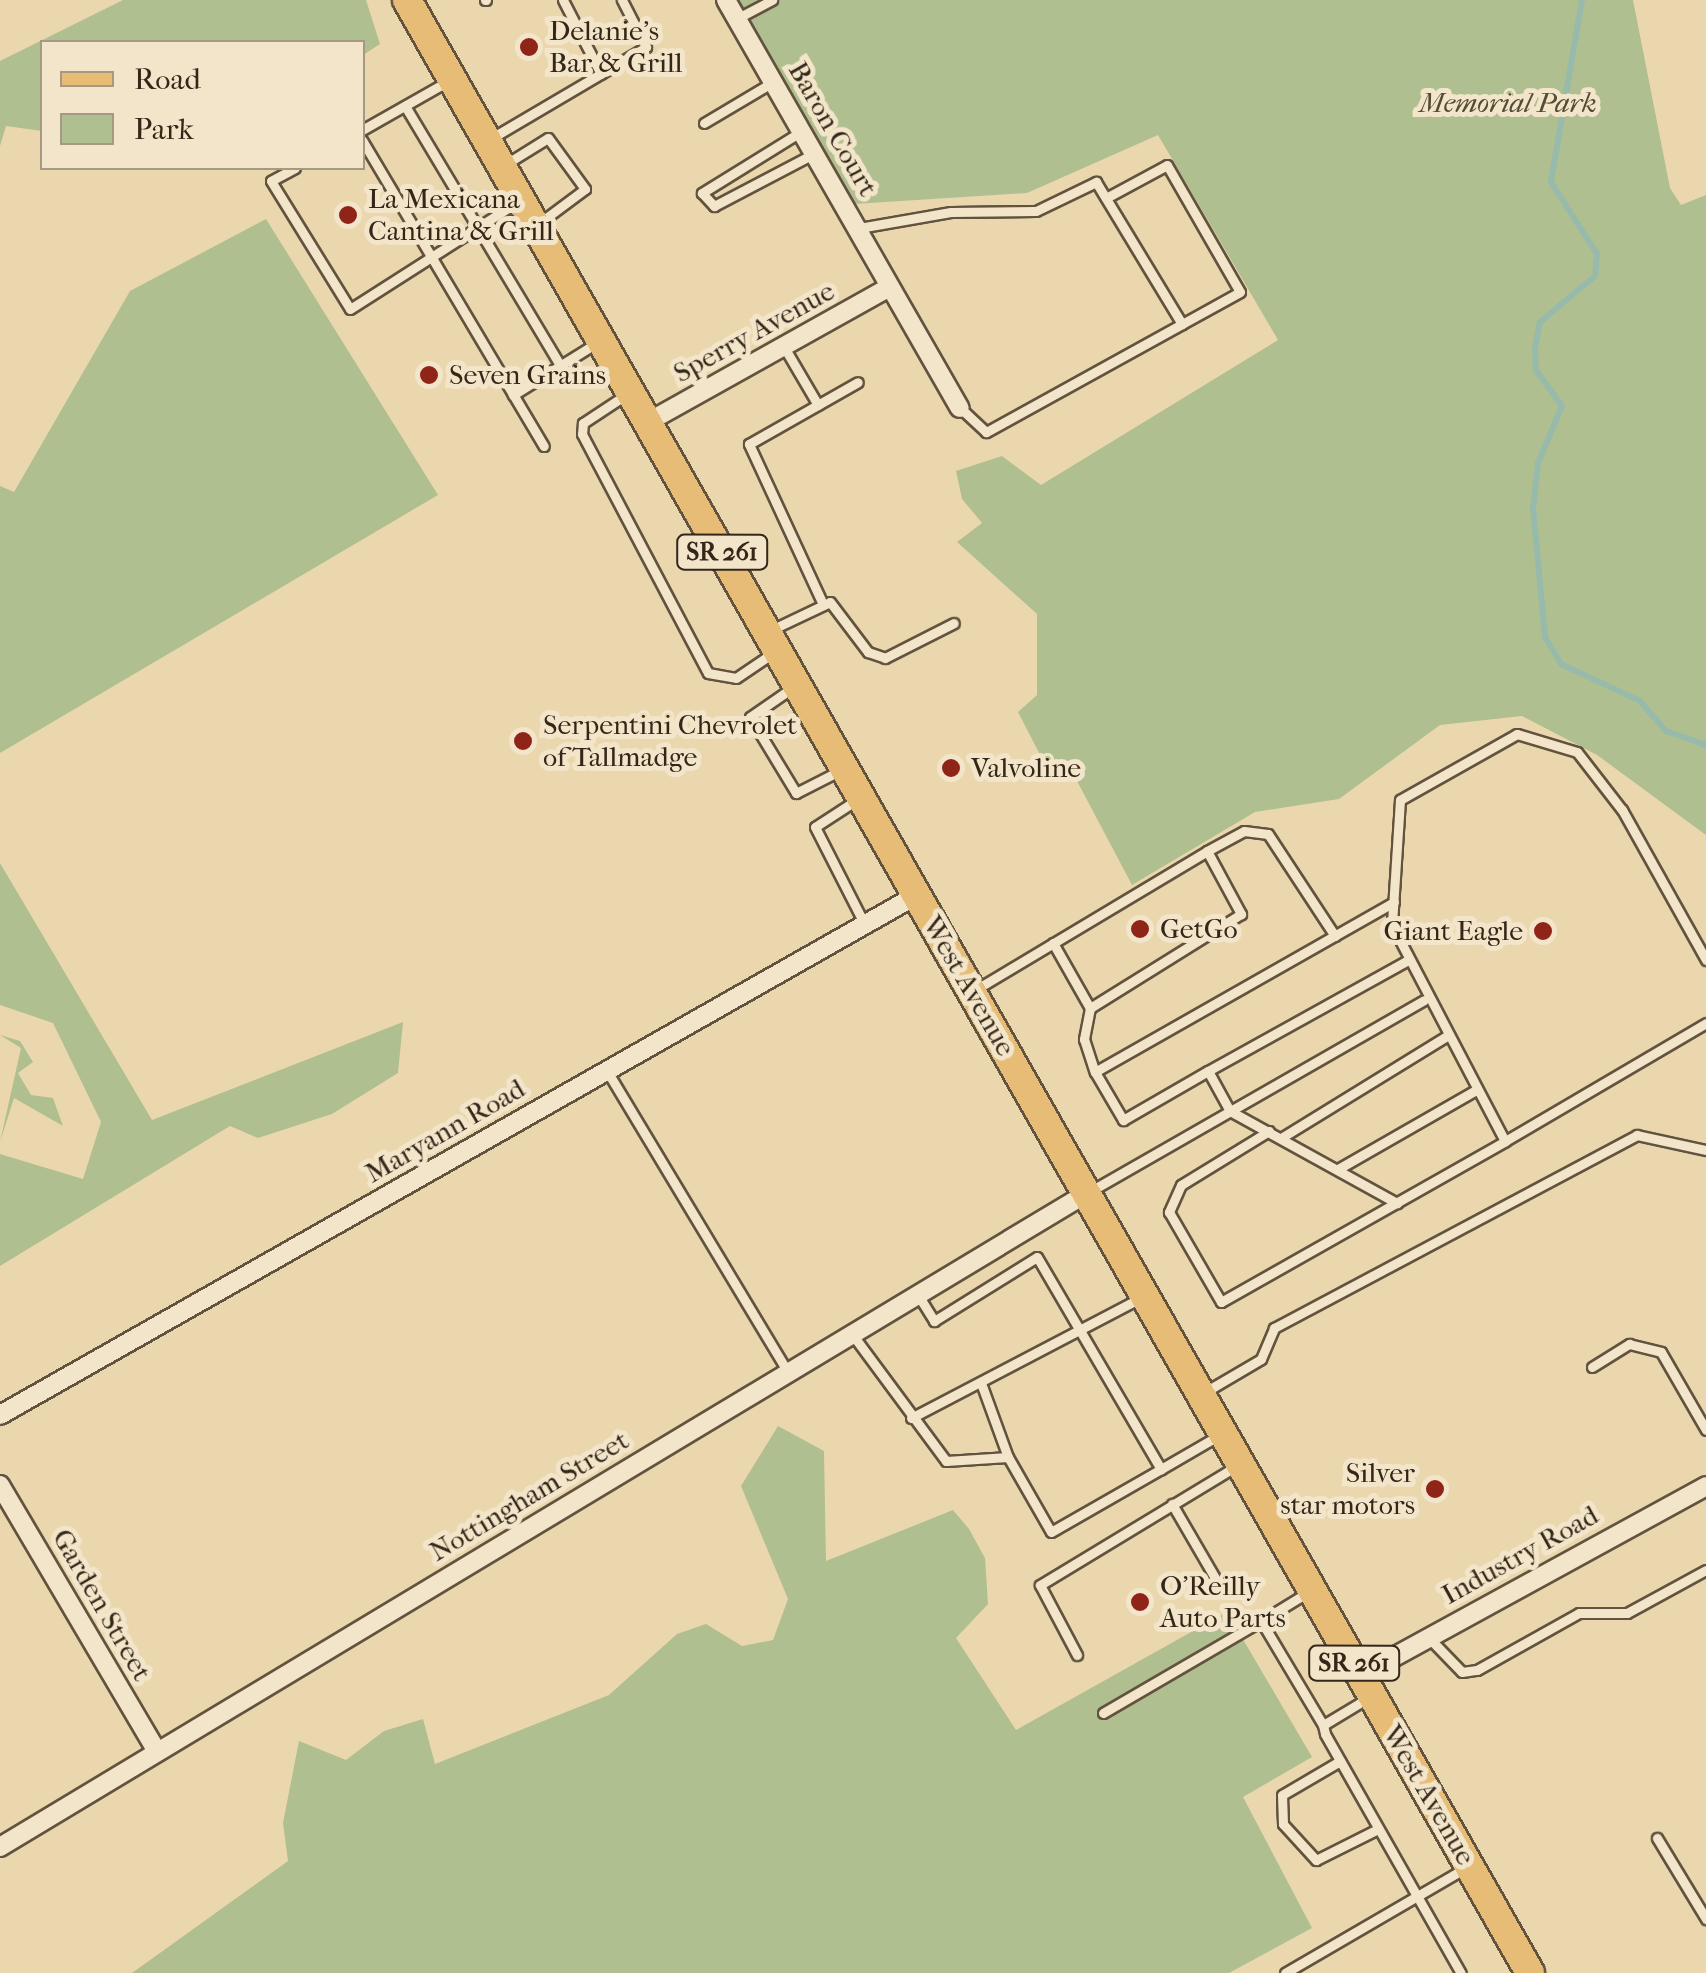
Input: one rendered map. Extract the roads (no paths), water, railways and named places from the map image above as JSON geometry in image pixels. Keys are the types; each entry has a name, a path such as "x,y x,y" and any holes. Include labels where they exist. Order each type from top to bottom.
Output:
{"main road":[{"name":"West Avenue","path":"410,1 1530,1973"}],"street":[{"name":"Baron Court","path":"726,0 859,228 886,289 960,408"},
{"name":"Sperry Avenue","path":"648,422 886,289"},
{"name":"Maryann Road","path":"0,1415 917,896"},
{"name":"Nottingham Street","path":"0,1847 1086,1193"},
{"name":"Garden Street","path":"0,1485 157,1752"},
{"name":"Industry Road","path":"1366,1685 1428,1637 1706,1486"}],"lane":[{"path":"563,0 602,74"},
{"path":"487,140 646,47 622,0"},
{"path":"736,19 772,0"},
{"path":"365,128 452,79"},
{"path":"704,123 774,82"},
{"path":"404,106 558,362"},
{"path":"802,131 704,186 708,205 815,153"},
{"path":"502,166 548,138 585,190 536,226"},
{"path":"365,145 544,446"},
{"path":"960,408 986,432 1240,292 1166,165 1106,198"},
{"path":"291,170 271,181 350,309 521,200"},
{"path":"859,228 950,212 1036,212 1096,182 1182,324"},
{"path":"513,395 558,362 601,340"},
{"path":"784,347 818,405"},
{"path":"858,382 749,444 821,600 840,609 878,658 954,623"},
{"path":"630,392 583,423 582,434 708,674 736,678 821,600"},
{"path":"798,684 750,717 796,793 845,768"},
{"path":"1505,1141 1424,1000 1408,960 1394,902 1400,800 1517,734 1544,736 1602,780 1706,960"},
{"path":"862,796 815,827 865,925"},
{"path":"972,992 1244,831 1268,834 1334,936"},
{"path":"1090,1008 1241,914 1206,851"},
{"path":"1095,1072 1394,902"},
{"path":"1053,944 1090,1008 1084,1039 1095,1072 1124,1120 1408,960"},
{"path":"1086,1193 1424,1000"},
{"path":"1270,1131 1182,1185 1169,1212 1221,1302 1706,1023"},
{"path":"1282,1138 1445,1036"},
{"path":"607,1071 788,1372"},
{"path":"1208,1072 1230,1111 1397,1202"},
{"path":"1338,1169 1476,1090"},
{"path":"1201,1395 1261,1359 1274,1328 1637,1135 1706,1150"},
{"path":"918,1294 934,1320 1037,1258 1083,1325 1161,1469"},
{"path":"911,1418 1144,1296"},
{"path":"852,1334 946,1462 1008,1457"},
{"path":"1592,1367 1629,1344 1661,1352 1706,1430"},
{"path":"981,1382 1008,1457 1051,1532 1223,1434"},
{"path":"1077,1655 1040,1585 1240,1463"},
{"path":"1172,1504 1218,1583"},
{"path":"1428,1637 1462,1672 1477,1670 1579,1613 1627,1613 1706,1570"},
{"path":"1103,1713 1312,1590"},
{"path":"1261,1622 1461,1973"},
{"path":"1322,1725 1366,1685"},
{"path":"1340,1762 1282,1795 1283,1824 1316,1860 1378,1829"},
{"path":"1657,1838 1706,1919"},
{"path":"1286,1973 1470,1866"}],"waterway":[{"path":"1582,0 1551,182 1597,254 1595,276 1540,322 1535,347 1536,370 1562,406 1538,463 1533,508 1545,637 1561,664 1640,701 1666,731 1706,745"}],"place":[{"name":"Delanie's Bar & Grill","path":"529,47"},
{"name":"La Mexicana Cantina & Grill","path":"348,215"},
{"name":"Seven Grains","path":"429,375"},
{"name":"Serpentini Chevrolet of Tallmadge","path":"523,741"},
{"name":"Valvoline","path":"951,768"},
{"name":"GetGo","path":"1140,929"},
{"name":"Giant Eagle","path":"1543,931"},
{"name":"Silver star motors","path":"1435,1489"},
{"name":"O'Reilly Auto Parts","path":"1140,1602"}],"park label":[{"name":"Memorial Park","path":"1508,103"}]}
